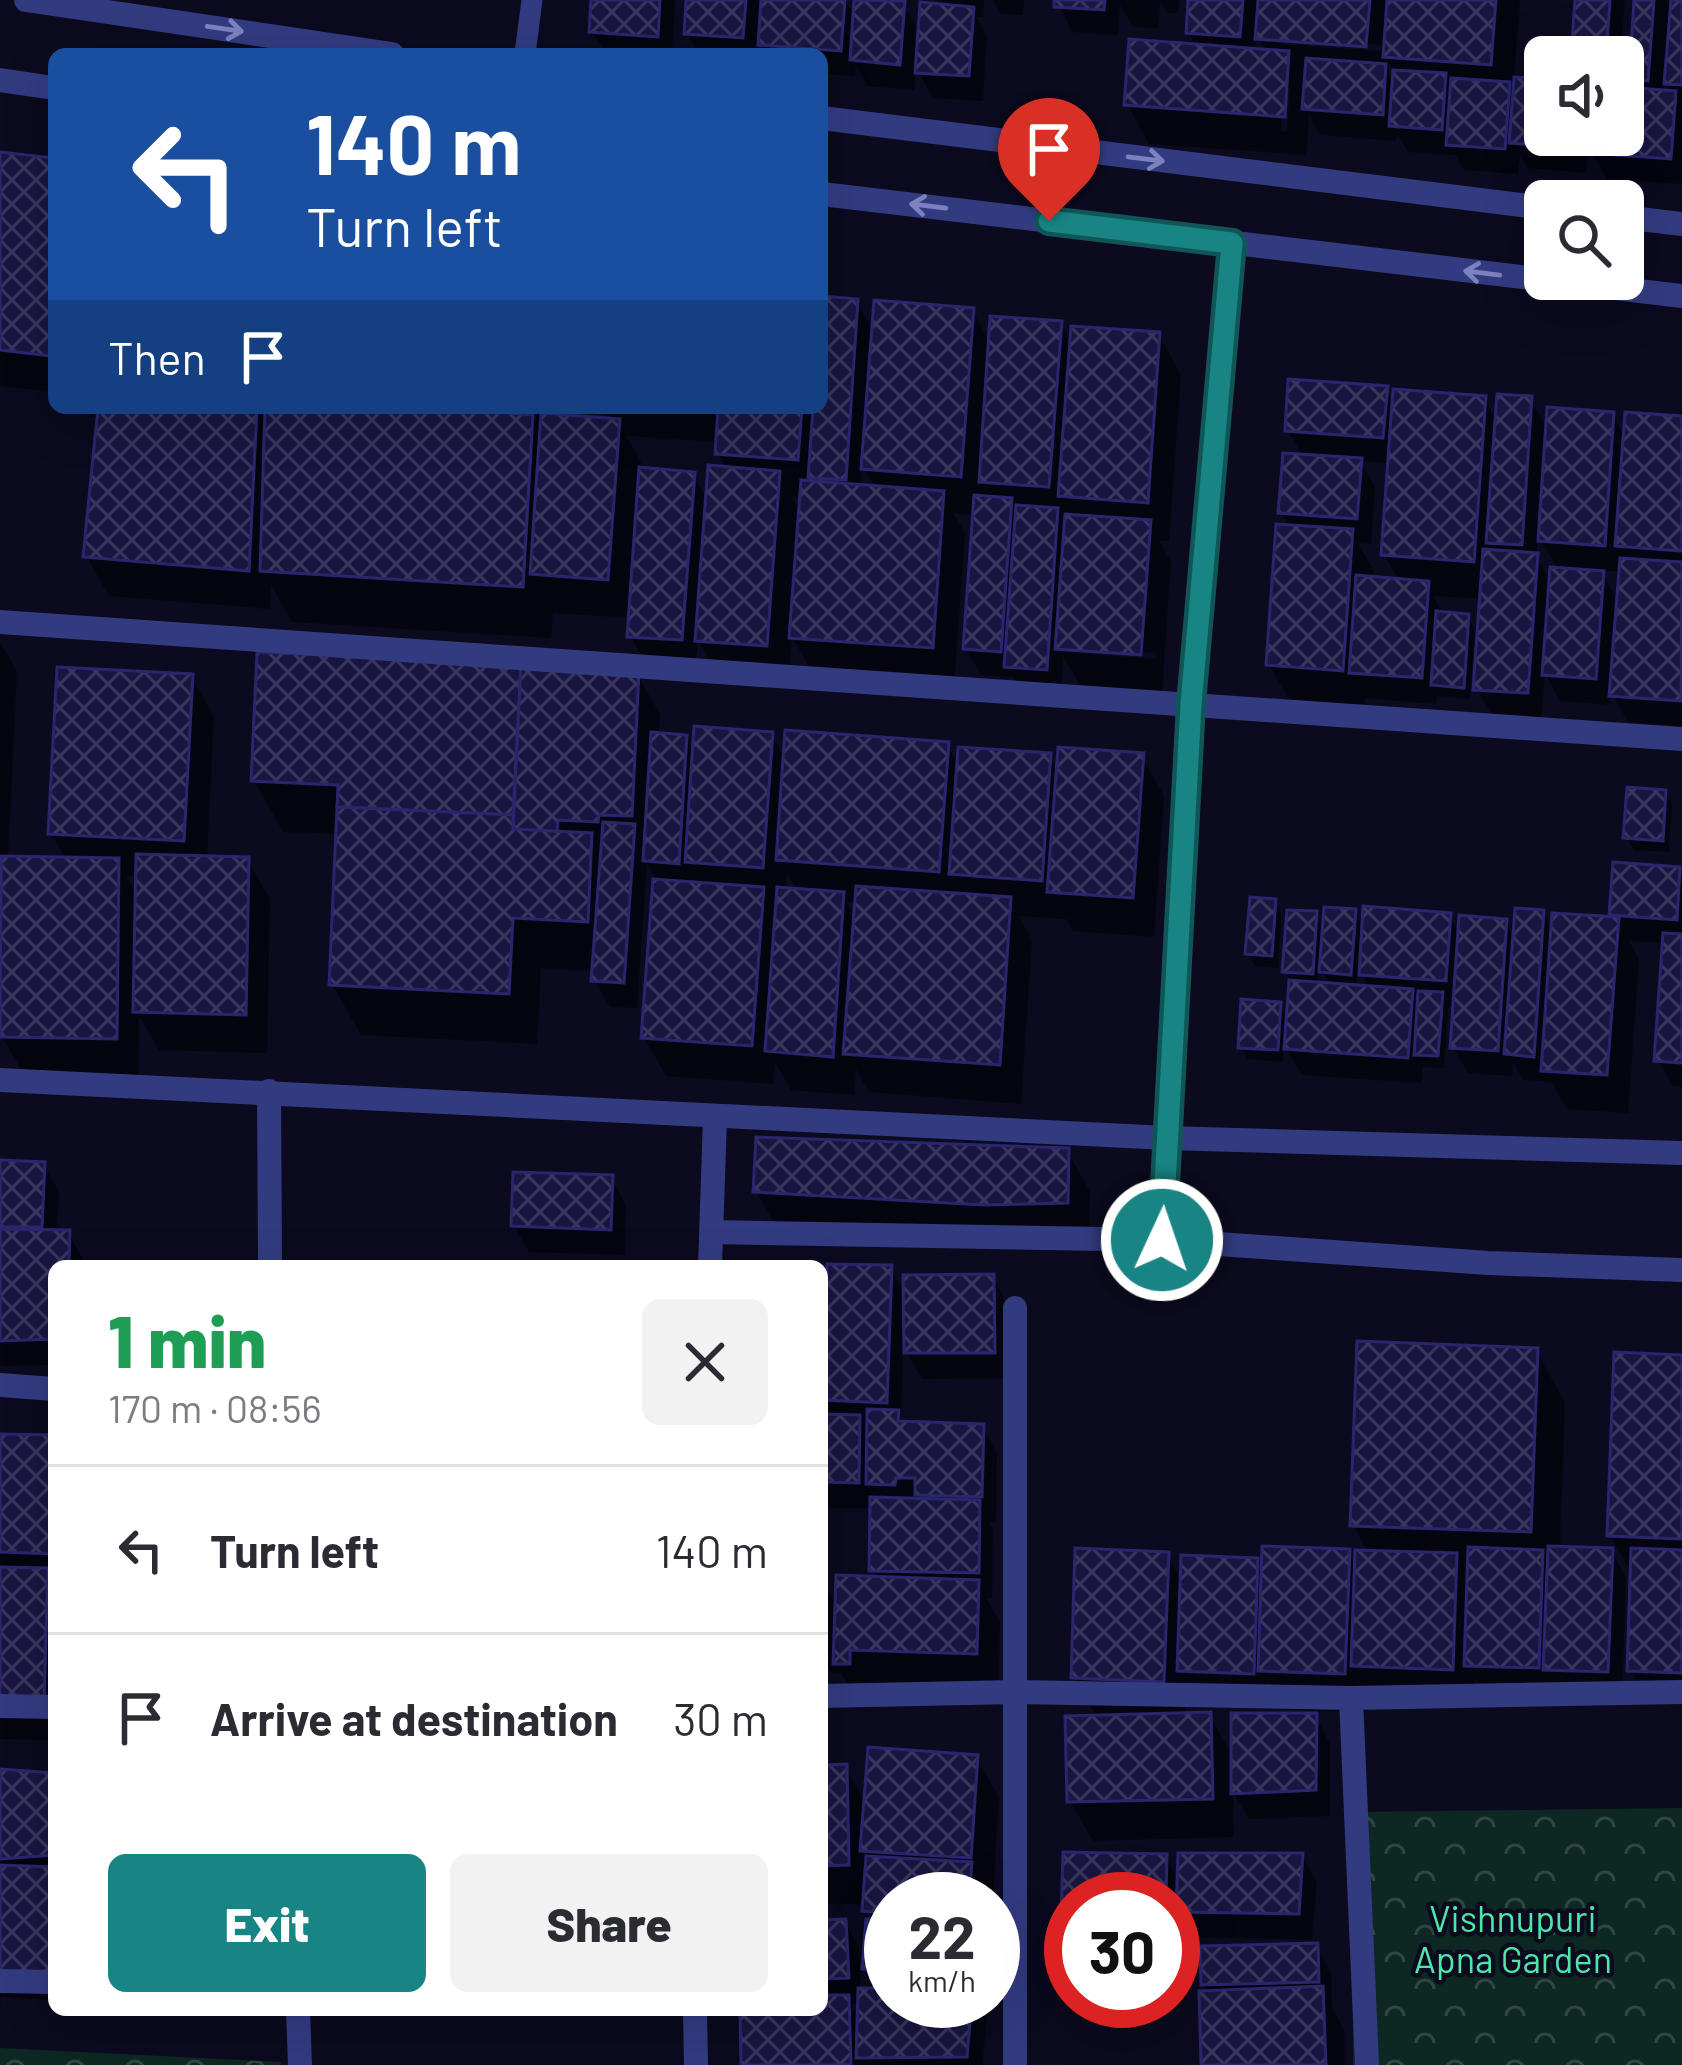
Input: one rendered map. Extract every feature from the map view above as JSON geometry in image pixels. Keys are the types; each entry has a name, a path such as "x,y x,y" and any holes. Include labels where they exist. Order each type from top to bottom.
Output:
{"street":[{"path":"26,0 117,7 357,48"},
{"path":"0,80 48,87"},
{"path":"828,119 1524,205"},
{"path":"828,195 1682,296"},
{"path":"1644,219 1682,224"},
{"path":"1162,1240 1191,704 1232,243"},
{"path":"0,622 1682,739"},
{"path":"0,1079 1167,1138 1682,1153"},
{"path":"269,1090 270,1260"},
{"path":"710,1260 715,1118"},
{"path":"712,1232 1162,1240 1488,1263 1682,1270"},
{"path":"1015,1308 1015,2065"},
{"path":"0,1385 48,1389"},
{"path":"828,1696 1015,1692 1351,1698 1682,1692"},
{"path":"1351,1698 1367,2065"},
{"path":"0,1706 48,1707"},
{"path":"0,1981 48,1982"},
{"path":"298,2016 300,2065"},
{"path":"695,2016 697,2065"}],"lane":[{"path":"526,48 532,0"}],"green space":[{"name":"Vishnupuri Apna Garden","path":"1682,1808 1682,2065 1353,2065 1356,1812"},
{"path":"0,2048 281,2062 281,2065 0,2065"}],"building":[{"path":"591,0 660,0 658,37 589,32"},
{"path":"686,0 746,0 743,38 684,34"},
{"path":"761,0 845,0 841,51 758,45"},
{"path":"854,0 905,1 900,65 850,60"},
{"path":"1054,0 1105,0 1104,10 1054,7"},
{"path":"1188,0 1243,0 1240,37 1186,33"},
{"path":"1258,0 1370,0 1366,47 1255,39"},
{"path":"1387,0 1496,0 1491,65 1383,57"},
{"path":"1575,0 1610,0 1607,36 1572,36"},
{"path":"1634,0 1654,0 1648,81 1644,81 1644,36 1632,36"},
{"path":"1671,0 1682,0 1682,85 1664,84"},
{"path":"920,2 974,7 969,76 915,73"},
{"path":"1129,39 1289,51 1285,117 1124,105"},
{"path":"1306,58 1386,64 1383,115 1302,109"},
{"path":"1393,70 1446,73 1442,130 1389,126"},
{"path":"1514,77 1524,78 1524,144 1509,143"},
{"path":"1451,78 1510,82 1505,149 1446,145"},
{"path":"1644,89 1676,91 1671,159 1630,156 1644,156"},
{"path":"0,152 48,157 48,356 0,350"},
{"path":"828,296 858,299 846,480 808,478 813,414 828,414"},
{"path":"874,300 974,308 961,477 861,469"},
{"path":"990,316 1062,321 1049,487 979,482"},
{"path":"1071,326 1160,332 1148,503 1058,496"},
{"path":"1288,379 1388,386 1383,438 1285,431"},
{"path":"1393,389 1486,396 1474,562 1381,555"},
{"path":"1497,394 1532,396 1522,545 1486,543"},
{"path":"1547,407 1614,412 1605,546 1538,541"},
{"path":"1625,412 1682,416 1682,551 1615,546"},
{"path":"97,414 257,414 249,571 83,557"},
{"path":"265,414 533,415 523,587 260,571"},
{"path":"541,414 620,419 608,580 530,574"},
{"path":"718,414 802,414 798,460 715,454"},
{"path":"1283,453 1362,458 1357,519 1278,513"},
{"path":"708,465 780,471 767,646 695,641"},
{"path":"639,467 695,472 682,640 627,637"},
{"path":"801,480 944,491 933,648 789,638"},
{"path":"974,495 1012,498 1001,652 963,649"},
{"path":"1016,505 1058,508 1047,670 1004,667"},
{"path":"1065,514 1151,520 1141,655 1055,649"},
{"path":"1276,524 1353,529 1343,671 1266,665"},
{"path":"1483,549 1538,553 1528,693 1473,690"},
{"path":"1620,558 1682,562 1681,701 1609,696"},
{"path":"1550,567 1604,571 1596,679 1542,675"},
{"path":"1356,575 1429,581 1422,678 1349,673"},
{"path":"1436,611 1469,614 1464,688 1431,685"},
{"path":"257,652 521,664 513,815 337,807 338,785 251,781"},
{"path":"521,664 639,671 632,816 599,815 598,822 558,820 557,832 513,829"},
{"path":"57,667 193,674 184,841 48,834"},
{"path":"694,726 773,732 763,868 685,862"},
{"path":"785,730 949,742 939,872 776,860"},
{"path":"651,732 687,735 679,864 643,861"},
{"path":"958,747 1051,753 1042,881 949,874"},
{"path":"1058,747 1144,753 1133,898 1047,892"},
{"path":"1627,787 1666,790 1663,841 1623,838"},
{"path":"337,807 513,815 513,829 592,833 588,922 513,918 509,994 329,985"},
{"path":"603,822 635,824 624,983 591,981"},
{"path":"136,854 249,857 246,1015 133,1012"},
{"path":"1,856 119,858 117,1039 0,1037"},
{"path":"1613,862 1680,867 1677,920 1609,915"},
{"path":"653,879 764,887 752,1046 641,1038"},
{"path":"856,886 1011,897 1000,1065 843,1054"},
{"path":"777,887 844,892 833,1057 765,1051"},
{"path":"1250,897 1276,899 1272,956 1245,954"},
{"path":"1363,906 1451,913 1446,981 1359,975"},
{"path":"1324,907 1356,909 1351,975 1319,972"},
{"path":"1515,908 1544,910 1534,1057 1504,1054"},
{"path":"1287,910 1317,911 1313,974 1282,972"},
{"path":"1552,913 1619,917 1607,1075 1541,1071"},
{"path":"1459,915 1507,919 1498,1051 1450,1048"},
{"path":"1663,933 1682,934 1682,1063 1654,1061"},
{"path":"1289,980 1413,989 1408,1058 1284,1049"},
{"path":"1418,991 1443,992 1438,1056 1414,1055"},
{"path":"1241,999 1281,1002 1278,1050 1238,1048"},
{"path":"756,1137 1069,1148 1068,1203 984,1205 753,1192"},
{"path":"0,1160 45,1162 42,1227 0,1227"},
{"path":"513,1172 613,1175 611,1230 511,1226"},
{"path":"0,1229 70,1230 69,1260 48,1260 48,1339 0,1341"},
{"path":"828,1264 892,1265 887,1403 828,1400"},
{"path":"994,1274 995,1353 904,1353 903,1275"},
{"path":"1357,1341 1538,1348 1531,1532 1350,1526"},
{"path":"1614,1352 1682,1355 1682,1539 1607,1536"},
{"path":"867,1409 899,1410 898,1421 984,1424 982,1497 915,1495 915,1478 896,1478 895,1485 866,1484"},
{"path":"828,1414 860,1415 859,1483 828,1482"},
{"path":"0,1434 48,1435 48,1554 0,1552"},
{"path":"870,1497 980,1500 979,1573 869,1571"},
{"path":"1262,1546 1350,1549 1345,1674 1258,1671"},
{"path":"1548,1546 1613,1548 1608,1672 1543,1670"},
{"path":"1468,1547 1543,1550 1539,1668 1464,1666"},
{"path":"1075,1548 1169,1552 1164,1682 1071,1678"},
{"path":"1631,1548 1682,1550 1682,1673 1627,1671"},
{"path":"1355,1550 1457,1553 1453,1670 1351,1666"},
{"path":"1181,1555 1258,1558 1254,1674 1177,1671"},
{"path":"0,1567 48,1568 44,1702 0,1701"},
{"path":"836,1575 979,1580 977,1654 850,1650 850,1664 833,1664"},
{"path":"1211,1712 1213,1799 1067,1802 1065,1716"},
{"path":"1231,1713 1317,1713 1316,1790 1231,1794"},
{"path":"868,1747 978,1755 971,1858 860,1851"},
{"path":"847,1764 849,1865 828,1866 828,1765"},
{"path":"0,1769 48,1773 48,1855 0,1859"},
{"path":"1063,1852 1167,1854 1167,1872 1062,1872"},
{"path":"1178,1853 1303,1853 1299,1914 1200,1912 1200,1872 1177,1872"},
{"path":"866,1856 972,1862 971,1872 865,1872"},
{"path":"0,1865 48,1867 48,1975 0,1973"},
{"path":"846,1919 849,1978 828,1979 828,1920"},
{"path":"1318,1943 1319,1982 1201,1985 1200,1946"},
{"path":"1323,1986 1326,2065 1201,2065 1200,1991"},
{"path":"858,1988 864,1988 864,2028 970,2028 967,2057 856,2058"},
{"path":"828,1995 849,1995 851,2065 741,2065 740,2016 828,2016"}],"route":[{"path":"1049,221 1232,243 1191,704 1162,1240"}]}
